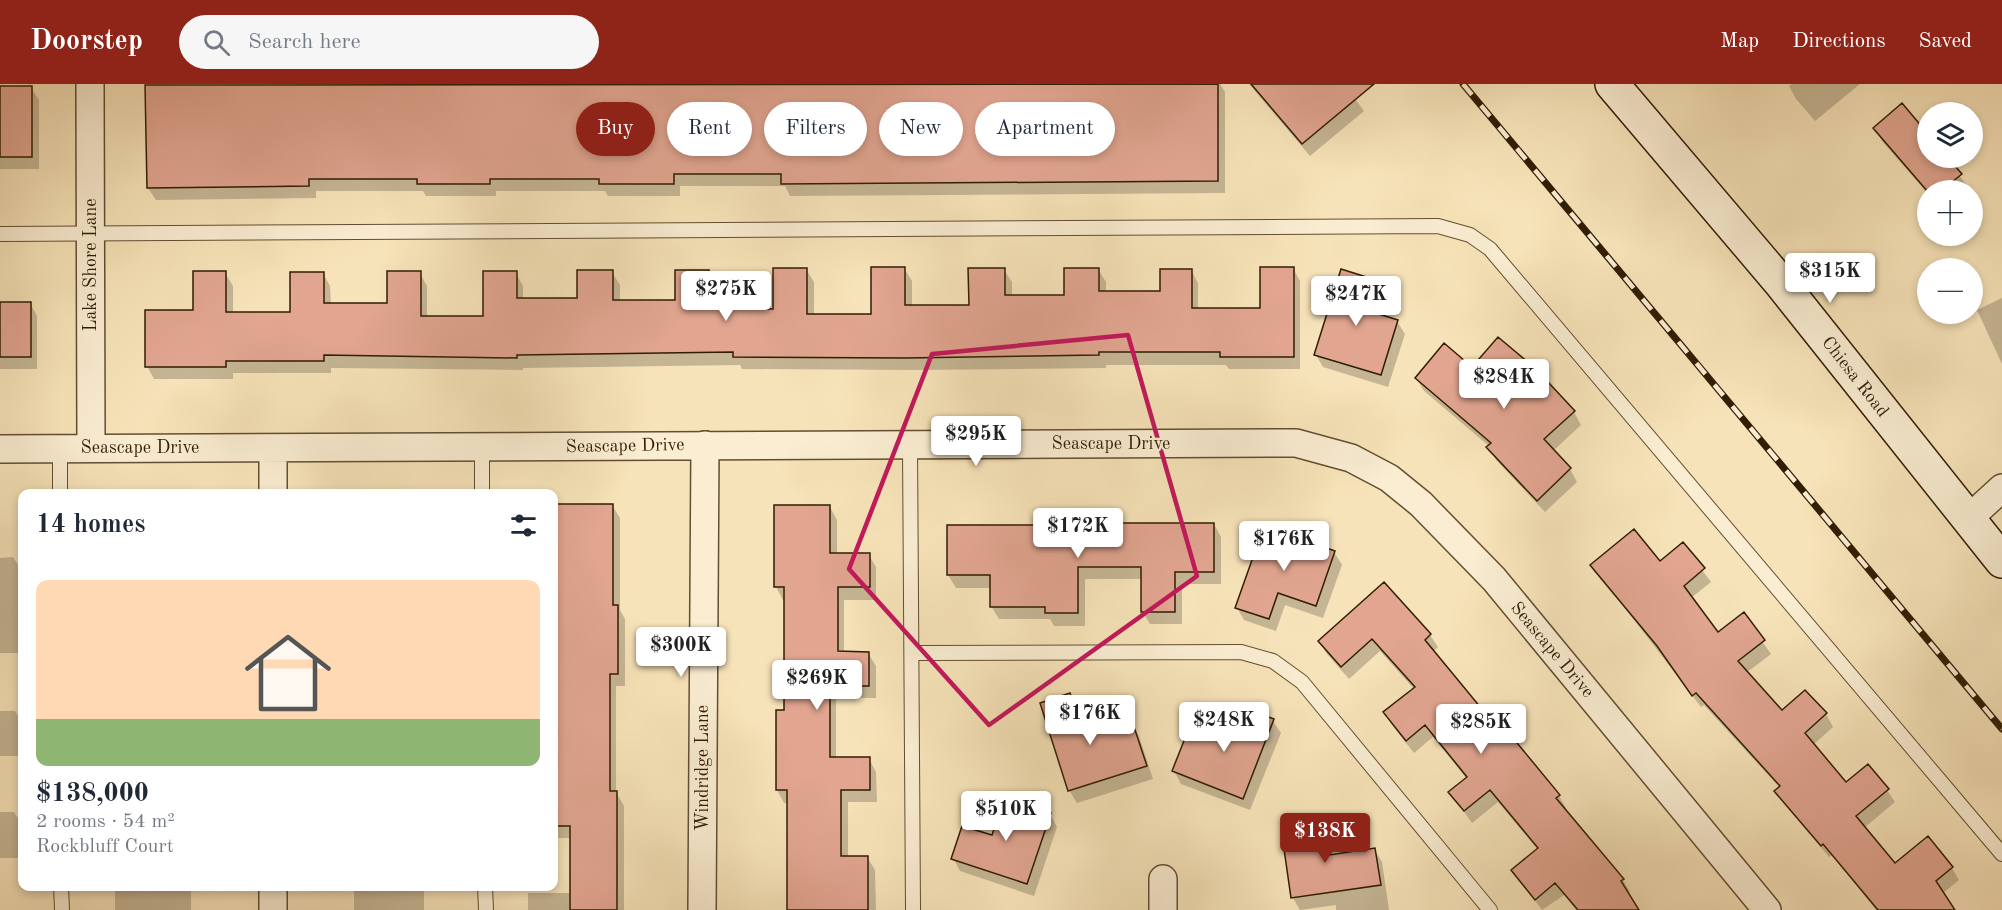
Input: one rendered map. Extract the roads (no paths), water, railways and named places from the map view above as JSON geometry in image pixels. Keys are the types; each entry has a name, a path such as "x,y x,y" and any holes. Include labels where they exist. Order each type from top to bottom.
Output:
{"main road":[{"name":"Chiesa Road","path":"1612,84 1780,282 2002,561"}],"street":[{"name":"Lake Shore Lane","path":"90,84 91,447"},
{"name":"Seascape Drive","path":"0,449 1296,443 1352,458 1389,478 1421,504 1494,579 1767,910"},
{"name":"Windridge Lane","path":"702,910 705,445"},
{"path":"273,449 273,489"},
{"path":"1967,519 2002,488"},
{"path":"1163,879 1163,910"},
{"path":"273,891 273,910"}],"lane":[{"path":"0,234 1438,226 1470,235 1490,249 2002,854"},
{"path":"910,445 913,910"},
{"path":"60,447 60,489"},
{"path":"482,447 482,489"},
{"path":"912,653 1230,651 1273,661 1302,682 1490,910"},
{"path":"62,891 62,910"},
{"path":"486,891 486,910"}],"railway":[{"path":"1463,84 2002,729"}]}
